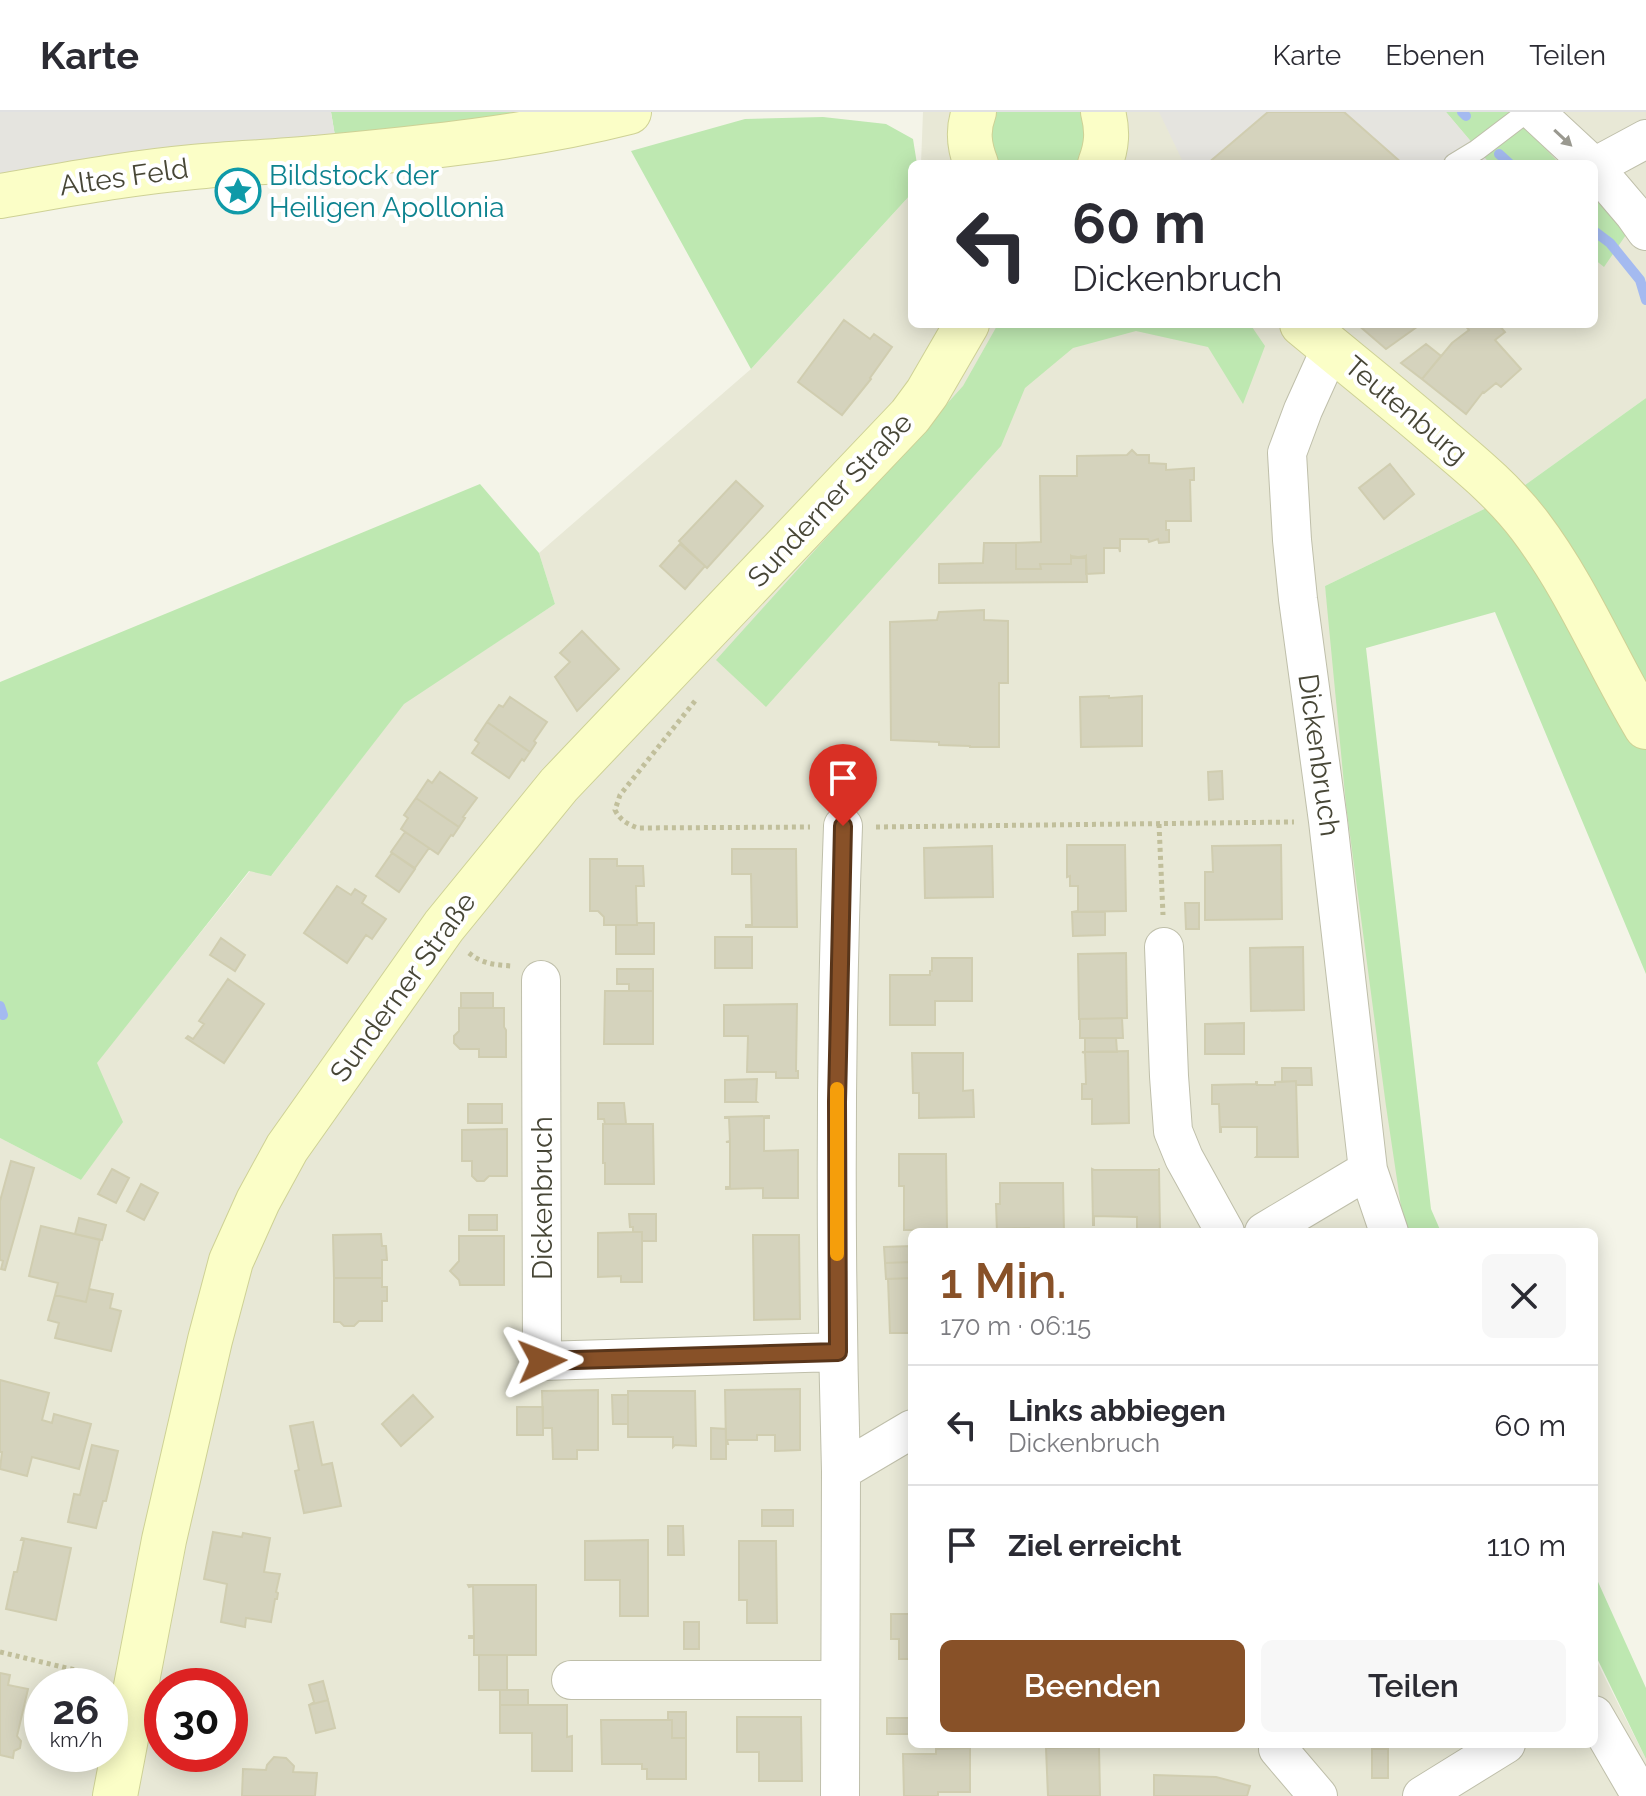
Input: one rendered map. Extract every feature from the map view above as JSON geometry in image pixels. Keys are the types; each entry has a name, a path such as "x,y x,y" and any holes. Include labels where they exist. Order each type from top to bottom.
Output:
{"main road":[{"name":"Altes Feld","path":"0,196 193,167 314,158 502,137 581,124 629,112"},
{"path":"974,112 969,135 974,160"},
{"path":"1102,160 1106,149 1107,113"},
{"name":"Sunderner Straße","path":"115,1796 167,1525 210,1340 231,1261 258,1201 287,1148 444,926 559,785 910,416 965,328"},
{"name":"Teutenburg","path":"1316,336 1488,478 1507,498 1555,560 1646,727"}],"street":[{"path":"1526,114 1586,160"},
{"path":"1598,163 1646,139"},
{"path":"1598,171 1646,231"},
{"name":"Dickenbruch","path":"1316,336 1303,410 1287,453 1292,540 1368,1170 1388,1228"},
{"path":"840,1796 841,1471 837,1102 843,826"},
{"path":"1164,947 1173,1131 1184,1158 1223,1228"},
{"name":"Dickenbruch","path":"541,980 542,1361 838,1352"},
{"path":"1271,1228 1368,1170"},
{"path":"841,1471 908,1431"},
{"path":"571,1680 839,1680"},
{"path":"1598,1722 1641,1796"},
{"path":"1422,1796 1500,1748"},
{"path":"1278,1749 1318,1796"}],"lane":[{"path":"1461,160 1526,114"}],"path":[{"path":"693,645 697,697 620,795 615,810 619,817 638,828 1328,821"},
{"path":"1159,824 1164,947"},
{"path":"444,926 471,956 482,962 526,969 541,980"},
{"path":"0,1652 136,1685"}],"shaded area":[{"path":"0,112 331,112 335,136 0,180"},
{"path":"923,112 1646,112 1646,398 1507,498 1325,586 1406,1228 908,1228 908,1748 1598,1748 1598,1664 1646,1759 1646,1796 0,1796 0,1138 81,1180 122,1122 96,1063 250,871 272,875 404,703 555,604 539,553 751,369 908,197 908,328 1598,328 1598,160 921,160"},
{"path":"1159,112 1268,112 1212,160 1182,160"},
{"path":"1344,112 1446,112 1487,160 1398,160"}],"green space":[{"path":"331,112 538,112 335,136"},
{"path":"992,112 1085,112 1088,120 1080,160 995,160 989,150"},
{"path":"1446,112 1510,112 1556,160 1487,160"},
{"path":"823,117 886,124 913,139 916,160 908,160 908,197 751,369 631,151 745,119"},
{"path":"1598,201 1630,229 1604,267 1598,262"},
{"path":"996,328 1253,328 1265,346 1243,404 1208,347 1136,331 1073,348 1025,388 1001,446 766,707 716,660 963,386"},
{"path":"1646,398 1646,974 1495,612 1366,648 1431,1209 1439,1228 1406,1228 1386,1106 1346,805 1325,586 1507,498"},
{"path":"480,484 539,553 555,604 404,704 271,876 249,871 97,1063 123,1122 81,1180 0,1138 0,682"},
{"path":"1598,1582 1646,1688 1646,1759 1598,1660"}],"building":[{"path":"1268,112 1344,112 1398,160 1212,160"},
{"path":"844,320 870,339 874,334 892,347 842,415 798,382"},
{"path":"1362,328 1415,328 1386,349"},
{"path":"1467,328 1502,328 1505,332 1495,340 1521,369 1501,387 1496,383 1483,392 1466,414 1422,379 1452,343 1469,330"},
{"path":"1426,344 1441,356 1422,379 1401,363"},
{"path":"1132,450 1137,455 1149,455 1149,463 1166,464 1166,470 1194,468 1194,480 1190,480 1191,521 1166,521 1169,542 1120,539 1120,552 1119,548 1104,548 1104,573 1086,574 1086,556 1071,556 1071,564 1040,564 1041,569 1016,569 1016,543 1041,542 1040,476 1077,476 1077,456 1127,455"},
{"path":"1390,464 1414,494 1384,519 1359,488"},
{"path":"736,481 763,506 707,568 679,541"},
{"path":"984,543 1016,543 1016,569 1041,569 1040,564 1071,564 1071,556 1086,556 1087,582 939,583 939,564 983,563"},
{"path":"680,544 705,566 685,589 660,566"},
{"path":"984,610 984,620 1008,621 1008,683 999,683 999,747 891,740 890,622 937,620 939,612"},
{"path":"582,631 619,669 577,711 555,677 570,662 560,653"},
{"path":"1142,696 1142,746 1081,747 1080,697"},
{"path":"510,697 547,722 530,752 487,722 499,705 503,707"},
{"path":"487,722 530,752 509,778 472,753 479,743 475,740"},
{"path":"1222,771 1223,799 1209,800 1208,772"},
{"path":"440,772 477,798 459,827 416,798 428,780 432,783"},
{"path":"416,798 459,827 438,854 401,829 408,818 404,815"},
{"path":"405,832 429,848 415,868 391,852"},
{"path":"1067,845 1125,845 1126,911 1072,912 1078,911 1078,886 1070,886 1070,876 1067,877"},
{"path":"1281,845 1282,919 1205,920 1205,872 1213,872 1212,846"},
{"path":"992,846 993,897 925,898 924,848"},
{"path":"732,849 796,849 797,927 746,927 752,925 751,874 732,874"},
{"path":"392,853 415,869 399,892 376,876"},
{"path":"590,859 617,859 617,866 643,866 644,886 636,886 637,925 604,925 604,917 598,911 590,911"},
{"path":"337,886 351,895 355,889 366,896 362,903 386,919 372,939 366,935 347,963 304,933"},
{"path":"1185,903 1199,903 1199,929 1186,929"},
{"path":"1072,912 1105,912 1105,935 1073,936"},
{"path":"654,923 654,954 616,954 616,925"},
{"path":"715,937 752,937 752,968 715,968"},
{"path":"221,938 245,955 235,971 210,955"},
{"path":"1303,947 1304,1010 1251,1011 1250,948"},
{"path":"1126,953 1127,1018 1079,1019 1078,954"},
{"path":"932,958 972,958 972,1001 935,1001 935,1025 890,1025 890,975 930,975"},
{"path":"617,969 653,969 653,991 629,991 629,984 617,984"},
{"path":"228,979 264,1004 224,1063 186,1038 193,1039 204,1024 199,1021"},
{"path":"605,991 653,991 653,1044 604,1044"},
{"path":"461,993 493,993 493,1008 461,1008"},
{"path":"797,1004 798,1078 776,1078 776,1072 747,1072 748,1036 724,1036 724,1005"},
{"path":"459,1008 504,1008 506,1057 479,1057 479,1049 460,1049 454,1043 454,1036 459,1031"},
{"path":"1122,1018 1123,1038 1080,1038 1080,1019"},
{"path":"1244,1023 1244,1054 1205,1054 1205,1024"},
{"path":"1085,1038 1116,1038 1117,1052 1085,1052"},
{"path":"1128,1051 1129,1123 1092,1124 1092,1099 1082,1099 1082,1084 1086,1084 1085,1053 1082,1052"},
{"path":"912,1053 963,1053 963,1091 973,1090 974,1117 919,1118 919,1093 913,1093"},
{"path":"1282,1068 1311,1068 1312,1085 1282,1082"},
{"path":"757,1079 757,1102 725,1102 725,1080"},
{"path":"1296,1081 1298,1157 1256,1157 1257,1127 1221,1127 1220,1132 1219,1104 1212,1104 1212,1085 1257,1082 1257,1085 1275,1085 1275,1082"},
{"path":"598,1103 624,1103 626,1124 605,1124 604,1119 598,1119"},
{"path":"468,1104 502,1104 502,1123 468,1123"},
{"path":"769,1116 764,1118 764,1151 798,1150 798,1198 763,1198 763,1188 726,1189 730,1187 730,1142 726,1142 730,1141 729,1118 725,1117"},
{"path":"603,1124 653,1124 654,1184 605,1184"},
{"path":"507,1129 507,1176 489,1176 484,1181 477,1181 472,1176 472,1161 462,1161 462,1130"},
{"path":"899,1154 946,1154 947,1228 904,1230 904,1186 899,1186"},
{"path":"11,1161 34,1168 5,1270 1,1269 3,1261 0,1260 0,1201"},
{"path":"112,1169 129,1178 116,1203 98,1194"},
{"path":"1092,1169 1159,1170 1160,1228 1137,1228 1137,1217 1094,1216 1093,1225"},
{"path":"1000,1183 1063,1183 1064,1228 997,1228 996,1204 1000,1204"},
{"path":"141,1184 158,1193 144,1220 127,1211"},
{"path":"629,1214 656,1214 656,1241 642,1241 642,1232 633,1232"},
{"path":"469,1215 497,1215 497,1230 469,1230"},
{"path":"79,1218 106,1225 102,1240 75,1234"},
{"path":"41,1226 100,1240 86,1302 55,1295 58,1283 29,1276"},
{"path":"642,1232 642,1282 621,1282 621,1276 598,1277 598,1233"},
{"path":"381,1234 387,1260 382,1260 382,1278 334,1278 333,1235"},
{"path":"753,1235 799,1235 800,1319 754,1320"},
{"path":"459,1236 504,1236 504,1285 460,1285 450,1271 459,1261"},
{"path":"908,1246 908,1262 885,1263 884,1247"},
{"path":"908,1262 908,1278 886,1279 885,1263"},
{"path":"334,1278 382,1278 382,1287 387,1287 387,1301 382,1301 382,1321 359,1321 354,1326 334,1322"},
{"path":"908,1278 908,1333 890,1333 888,1279"},
{"path":"89,1289 113,1294 110,1308 121,1311 111,1351 55,1338 59,1323 48,1320 55,1295 86,1302"},
{"path":"0,1380 49,1393 42,1420 52,1423 54,1414 91,1424 79,1469 32,1457 27,1476 0,1469"},
{"path":"800,1389 800,1450 775,1451 775,1435 757,1435 757,1440 727,1440 726,1444 725,1390"},
{"path":"598,1390 598,1450 577,1450 577,1459 553,1459 552,1428 543,1428 542,1391"},
{"path":"628,1391 695,1391 696,1446 673,1447 673,1437 628,1437"},
{"path":"413,1395 433,1417 401,1446 382,1424"},
{"path":"612,1395 628,1395 628,1424 613,1424"},
{"path":"517,1407 543,1407 543,1435 517,1435"},
{"path":"313,1422 322,1465 332,1463 341,1506 304,1513 290,1426"},
{"path":"711,1428 726,1429 726,1459 711,1459"},
{"path":"92,1445 118,1451 96,1528 68,1522 74,1494 80,1495"},
{"path":"762,1510 793,1510 793,1526 762,1526"},
{"path":"668,1526 683,1526 684,1555 668,1555"},
{"path":"213,1532 270,1538 264,1572 280,1574 271,1622 246,1618 245,1627 221,1622 227,1584 204,1579"},
{"path":"22,1538 71,1548 56,1620 6,1609 14,1572 17,1572"},
{"path":"648,1540 648,1616 620,1616 620,1580 585,1580 585,1541"},
{"path":"739,1541 776,1541 777,1623 747,1623 747,1600 739,1600"},
{"path":"468,1585 536,1585 536,1655 474,1655 474,1638 469,1638 474,1636 473,1586"},
{"path":"891,1614 908,1614 908,1659 899,1659 899,1639 891,1639"},
{"path":"684,1622 699,1622 699,1649 684,1649"},
{"path":"479,1655 507,1655 507,1690 479,1690"},
{"path":"0,1673 10,1675 8,1685 24,1688 24,1706 17,1736 21,1741 20,1748 14,1751 13,1758 0,1755"},
{"path":"323,1681 328,1700 309,1705 314,1702 309,1685"},
{"path":"500,1690 528,1690 528,1705 500,1705"},
{"path":"328,1700 335,1728 316,1733 309,1705"},
{"path":"500,1705 567,1705 567,1737 572,1736 572,1771 532,1771 532,1733 500,1733"},
{"path":"668,1712 686,1712 686,1738 672,1738 672,1720 668,1720"},
{"path":"737,1717 801,1717 802,1781 759,1781 759,1752 737,1752"},
{"path":"887,1718 908,1718 908,1734 887,1734"},
{"path":"601,1720 672,1720 672,1738 686,1738 686,1779 647,1779 647,1769 642,1769 642,1764 602,1764"},
{"path":"970,1748 970,1792 904,1796 903,1754 936,1754 936,1749"},
{"path":"1046,1748 1099,1748 1100,1796 1048,1796"},
{"path":"1372,1749 1388,1749 1388,1778 1372,1778"},
{"path":"274,1757 286,1758 294,1766 293,1772 317,1773 315,1796 242,1796 243,1772 266,1770"},
{"path":"1154,1775 1216,1777 1250,1786 1247,1796 1154,1796"}],"waterway":[{"path":"1462,112 1466,116"},
{"path":"1499,154 1506,160"},
{"path":"1598,234 1610,243 1640,280 1646,300"},
{"path":"0,1006 3,1015"}],"slow traffic":[{"path":"837,1089 837,1254"}],"place":[{"name":"Bildstock der Heiligen Apollonia","path":"238,191"}],"route":[{"path":"542,1361 838,1352 837,1102 843,826"}]}
